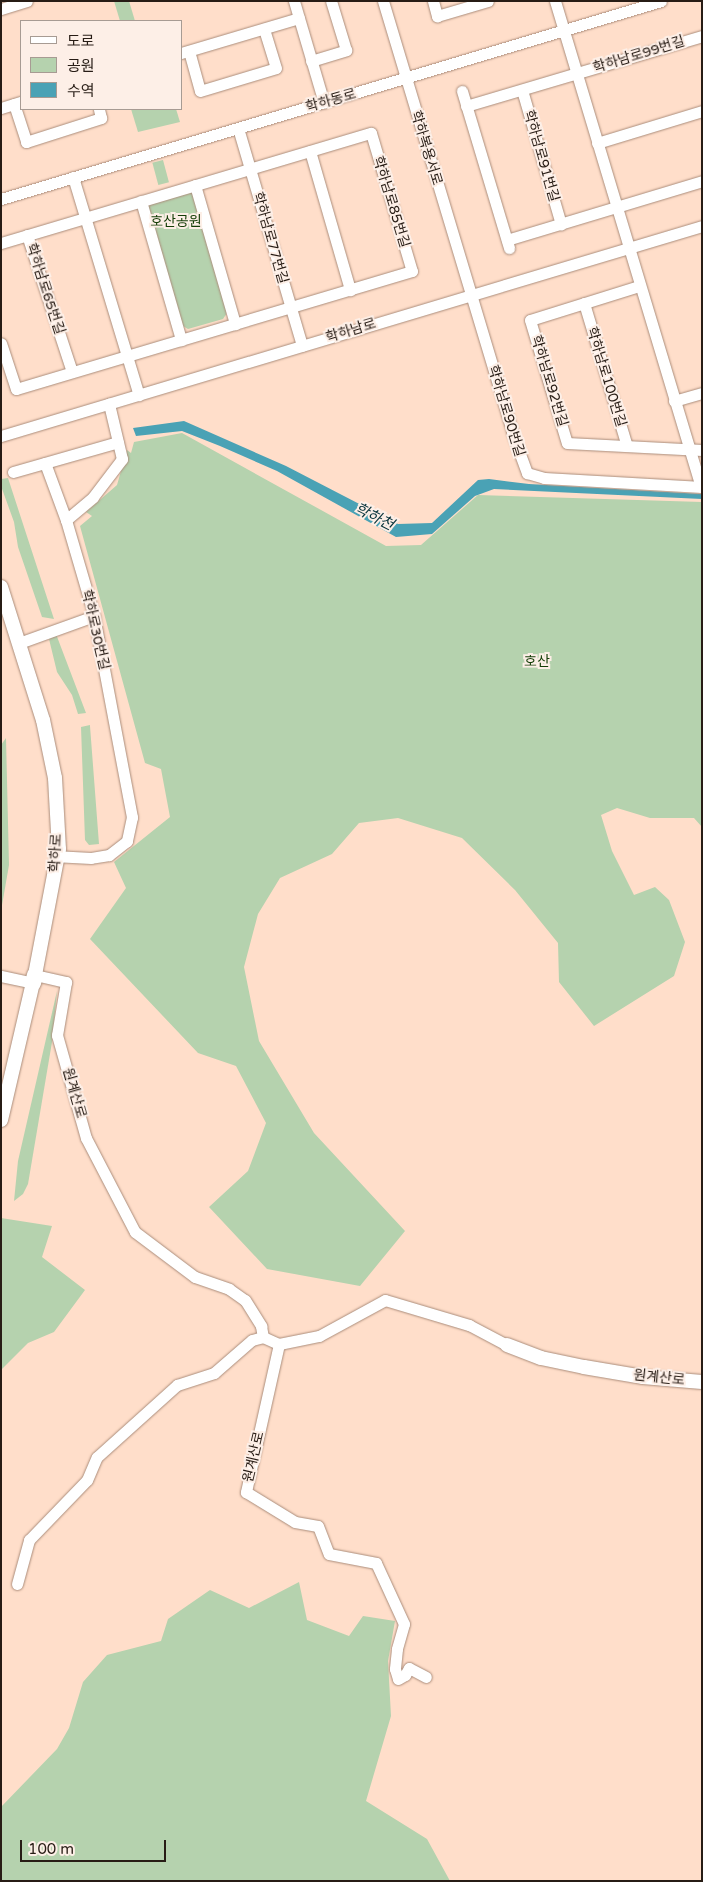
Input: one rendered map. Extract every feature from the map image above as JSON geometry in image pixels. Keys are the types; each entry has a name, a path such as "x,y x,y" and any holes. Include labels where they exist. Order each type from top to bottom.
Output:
{"street":[{"path":"1,9 27,1"},
{"path":"294,1 324,103"},
{"path":"311,61 346,50 331,1"},
{"name":"학하복용서로","path":"382,1 471,294"},
{"path":"433,1 437,16 488,1"},
{"name":"학하남로99번길","path":"555,1 628,248"},
{"name":"학하동로","path":"2,198 406,79 661,1"},
{"path":"264,29 276,68 200,91 185,52 299,18"},
{"name":"학하남로99번길","path":"577,74 702,36"},
{"path":"466,106 577,74"},
{"name":"학하남로91번길","path":"522,90 561,224"},
{"path":"462,91 508,244 561,224 702,181"},
{"path":"1,108 18,103 26,142 101,118 99,110"},
{"path":"597,143 702,111"},
{"name":"학하남로77번길","path":"238,128 302,346"},
{"name":"학하남로85번길","path":"310,151 370,133 412,271 350,290"},
{"path":"1,343 16,389 350,290 310,151 195,185 235,324"},
{"path":"73,177 139,395"},
{"name":"학하남로65번길","path":"72,372 27,235 195,185"},
{"path":"141,201 181,340"},
{"name":"학하남로","path":"1,436 702,226"},
{"path":"1,243 27,235"},
{"path":"628,248 701,487"},
{"path":"584,303 639,286"},
{"name":"학하남로90번길","path":"471,294 512,432 527,473 544,478 701,487"},
{"name":"학하남로92번길","path":"584,303 530,320 567,442 628,446"},
{"name":"학하남로100번길","path":"584,303 628,446"},
{"path":"674,401 702,392"},
{"path":"66,520 93,496 122,459 109,404"},
{"path":"13,472 118,442"},
{"path":"628,446 702,450"},
{"name":"학하로30번길","path":"45,463 66,520 94,616 130,795 130,831 127,841 109,855 58,856"},
{"name":"학하로","path":"1,587 43,720 55,778 58,856 34,979 1,1120"},
{"path":"20,643 94,616"},
{"path":"1,976 34,979"},
{"name":"원계산로","path":"34,979 66,982 57,1035 86,1138 135,1232 195,1277 230,1289 245,1300 260,1326 263,1337"},
{"name":"원계산로","path":"426,1677 409,1668 405,1675 398,1679 395,1669 397,1649 404,1624 376,1563 329,1554 318,1526 296,1522 246,1492 279,1344 319,1336 385,1300 469,1325 541,1358 643,1377 702,1382"},
{"path":"17,1584 29,1540 87,1480 97,1457 177,1385 214,1373 252,1340 263,1337 279,1344"}],"green space":[{"path":"114,1 129,1 135,20 120,20"},
{"path":"131,110 176,110 180,122 138,132"},
{"path":"163,160 169,182 158,185 152,163"},
{"name":"호산공원","path":"192,192 227,313 223,319 188,329 183,326 147,207 151,199"},
{"name":"호산","path":"182,433 386,546 421,545 478,495 702,502 702,827 694,818 650,818 617,808 601,815 612,851 634,895 655,887 669,900 685,942 674,976 594,1026 559,982 558,943 515,890 462,838 398,818 359,823 332,854 280,878 258,914 244,967 259,1041 314,1133 405,1231 360,1286 267,1269 209,1207 248,1171 266,1123 236,1066 198,1053 90,939 126,888 114,862 170,817 161,769 145,763 80,526 92,516 86,512 117,485 127,450 131,453 134,442"},
{"path":"8,478 54,619 42,617 18,547 14,522 1,486 1,479"},
{"path":"56,634 86,713 78,714 72,695 57,672 49,639"},
{"path":"90,725 99,844 89,845 85,840 81,727"},
{"path":"6,738 9,865 1,911 1,745"},
{"path":"57,991 52,1042 28,1184 23,1194 14,1201 18,1161"},
{"path":"1,1218 52,1226 42,1257 85,1290 54,1332 28,1343 1,1370"},
{"path":"299,1582 307,1620 349,1636 363,1616 395,1621 388,1661 391,1716 366,1801 427,1839 450,1881 1,1881 1,1807 57,1749 69,1728 83,1682 107,1655 161,1641 168,1619 210,1590 249,1608"}],"water":[{"name":"학하천","path":"184,421 286,466 398,524 432,523 478,480 489,479 529,484 702,494 702,499 494,489 475,496 432,534 396,537 277,471 220,446 182,431 136,436 133,428"}]}
